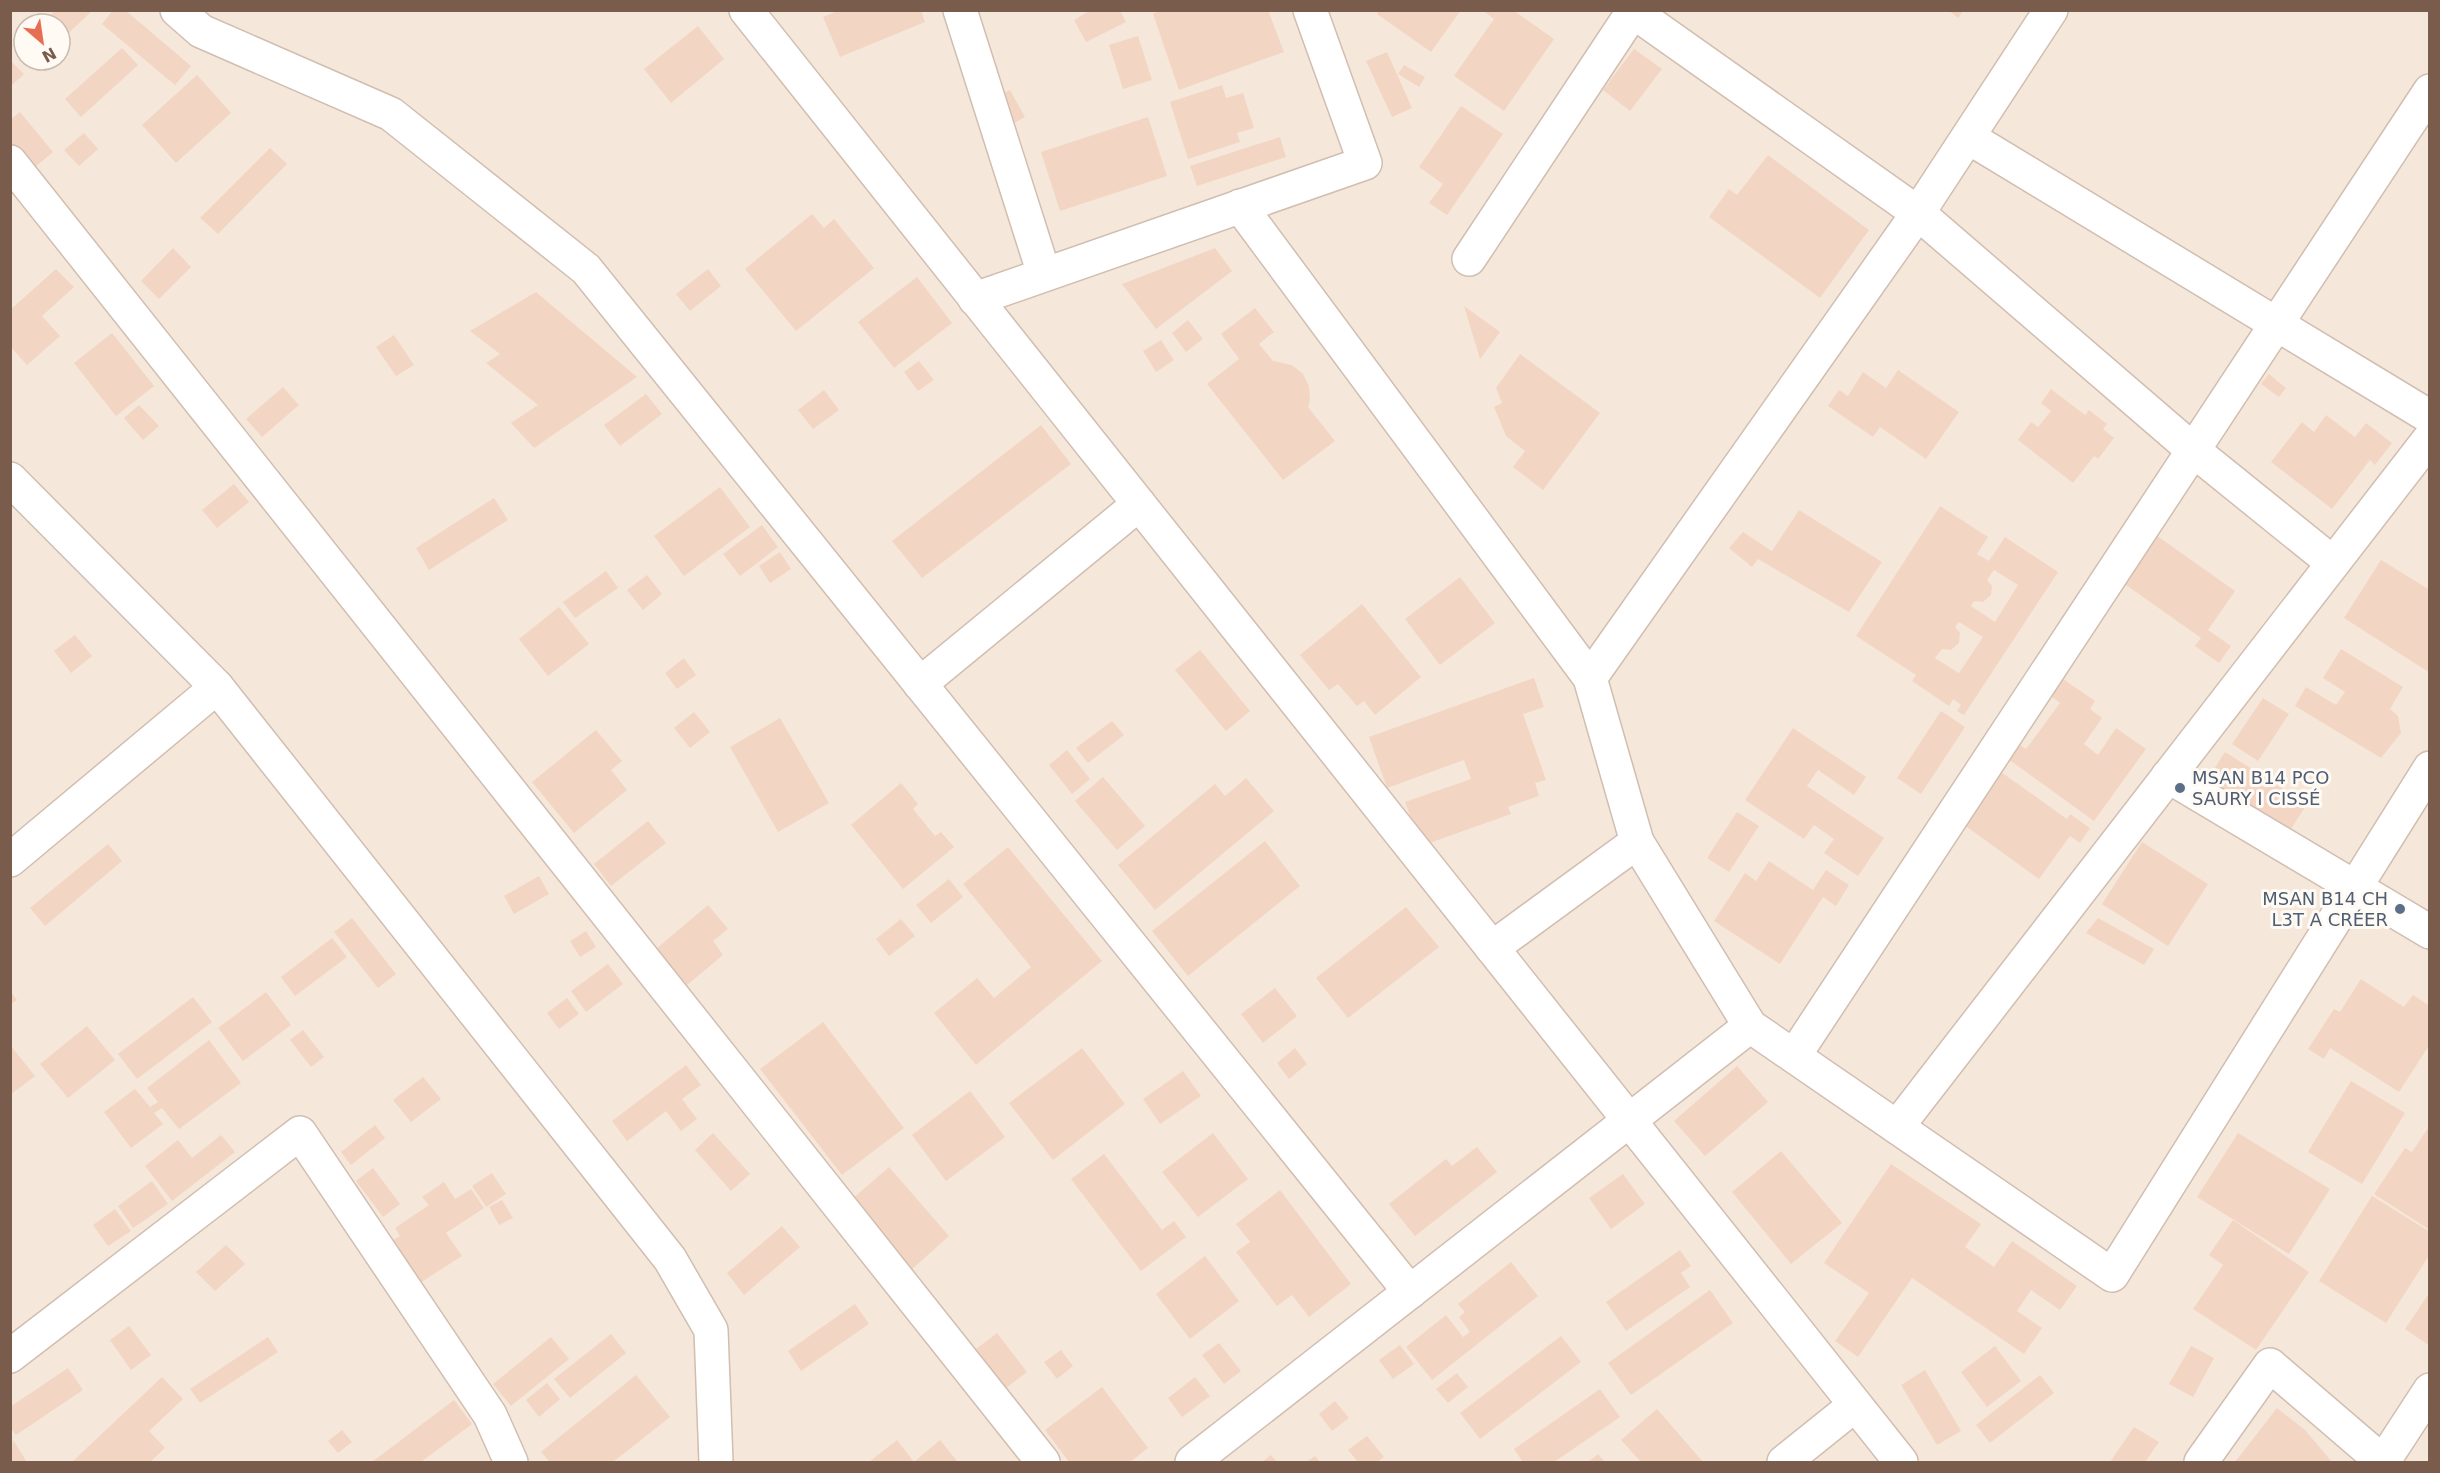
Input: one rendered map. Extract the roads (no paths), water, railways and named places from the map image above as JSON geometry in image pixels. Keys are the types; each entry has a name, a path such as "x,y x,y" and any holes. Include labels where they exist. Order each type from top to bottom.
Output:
{"street":[{"path":"177,10 201,31 391,114 586,269 1410,1293"},
{"path":"746,10 1901,1462"},
{"path":"960,10 1044,274"},
{"path":"975,299 1365,163 1310,10"},
{"path":"1590,678 1918,213 2051,10"},
{"path":"1469,259 1633,11 1918,213 2193,450 2333,563"},
{"path":"1794,1056 2430,91"},
{"path":"1968,137 2430,417"},
{"path":"10,162 1043,1462"},
{"path":"1240,206 1590,678 1637,842 1750,1026 2112,1275 2430,768"},
{"path":"1897,1127 2430,438"},
{"path":"10,479 218,687 670,1259 711,1330 716,1462"},
{"path":"920,684 1139,504"},
{"path":"10,860 218,687"},
{"path":"2168,776 2430,932"},
{"path":"1492,948 1637,842"},
{"path":"1192,1462 1750,1026"},
{"path":"10,1356 300,1133 490,1414 511,1462"},
{"path":"2200,1462 2270,1365 2383,1462 2430,1390"},
{"path":"1784,1462 1855,1405"}],"place":[{"name":"MSAN B14 PCO SAURY I CISSÉ","path":"2180,788"},
{"name":"MSAN B14 CH L3T A CRÉER","path":"2400,909"}]}
